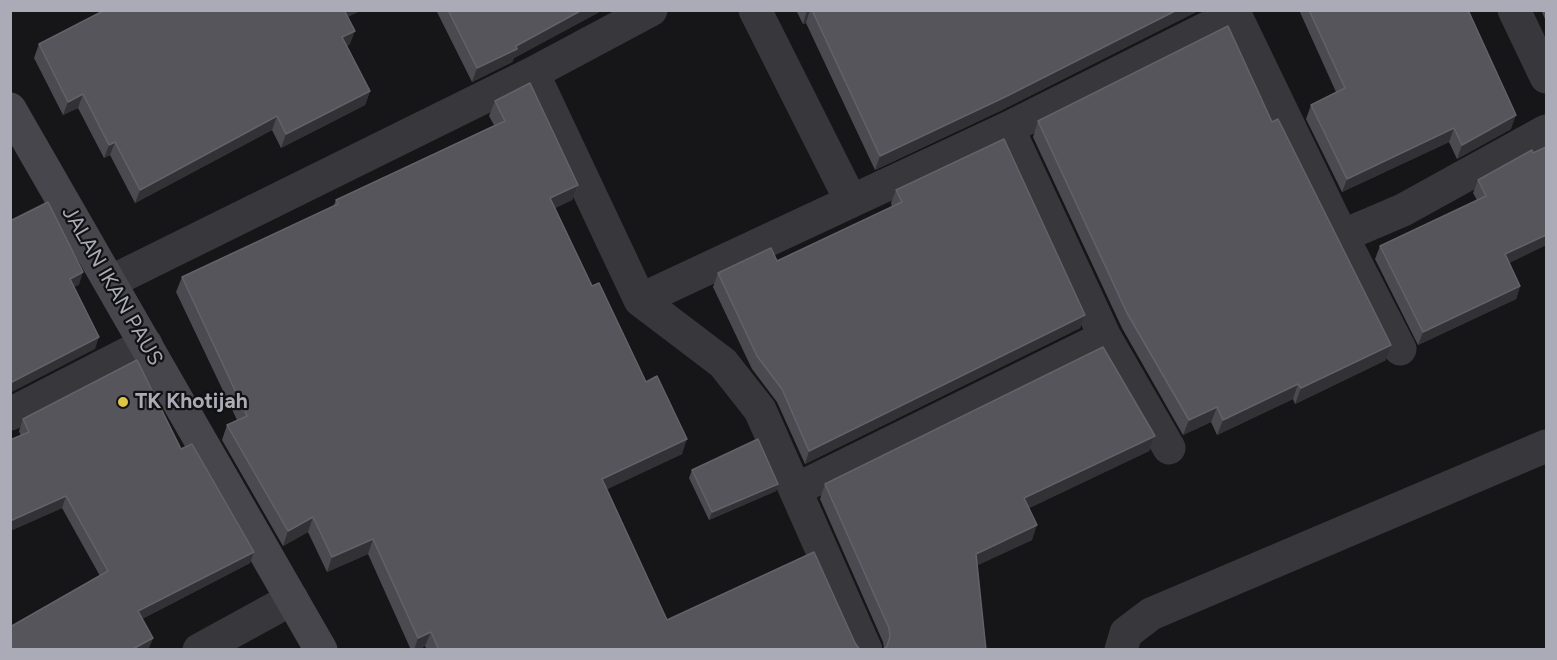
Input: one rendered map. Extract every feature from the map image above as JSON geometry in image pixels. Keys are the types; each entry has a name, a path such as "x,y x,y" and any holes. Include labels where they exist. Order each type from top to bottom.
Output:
{"main road":[{"name":"JALAN IKAN PAUS","path":"10,109 321,650"}],"street":[{"path":"110,282 532,73 651,10"},
{"path":"755,10 851,201"},
{"path":"1514,10 1546,77"},
{"path":"640,300 1008,128 1234,12 1342,236 1400,350"},
{"path":"532,73 640,300 723,363 760,410 797,489 866,650"},
{"path":"1008,128 1106,338 1169,448"},
{"path":"1342,236 1403,210 1546,131"},
{"path":"797,489 1106,338"},
{"path":"10,414 146,344"},
{"path":"1120,650 1126,633 1151,614 1546,446"},
{"path":"199,650 292,599"}],"building":[{"path":"105,10 344,10 355,31 342,37 370,91 286,134 277,116 140,190 115,142 109,145 83,94 68,102 39,44"},
{"path":"448,10 582,10 516,46 517,49 477,68"},
{"path":"812,10 1177,10 1005,97 880,156"},
{"path":"1309,10 1468,10 1516,115 1462,145 1454,128 1347,179 1311,105 1345,88"},
{"path":"1228,26 1272,122 1278,119 1391,345 1301,388 1298,384 1223,420 1217,407 1189,420 1127,313 1038,121"},
{"path":"530,83 578,185 550,198 592,286 599,283 646,382 657,376 687,439 602,479 667,620 814,552 860,650 439,650 431,632 418,638 373,539 332,557 313,517 288,531 227,425 247,416 182,277 338,204 336,200 505,121 495,101"},
{"path":"1004,139 1085,315 809,451 782,389 757,356 718,273 771,248 777,261 902,202 896,190"},
{"path":"1546,147 1546,235 1505,254 1520,286 1423,332 1380,246 1486,196 1478,180 1532,150 1533,153"},
{"path":"48,202 83,272 70,279 99,337 10,383 10,221"},
{"path":"1103,347 1155,436 1024,498 1037,525 976,554 986,650 882,650 887,646 890,637 889,628 825,484"},
{"path":"137,360 181,449 192,444 254,552 138,611 153,638 131,650 10,650 10,635 12,634 10,627 108,571 66,496 10,521 10,440 29,432 23,419"},
{"path":"758,439 778,484 712,512 692,470"}],"place":[{"name":"TK Khotijah","path":"123,402"}]}
